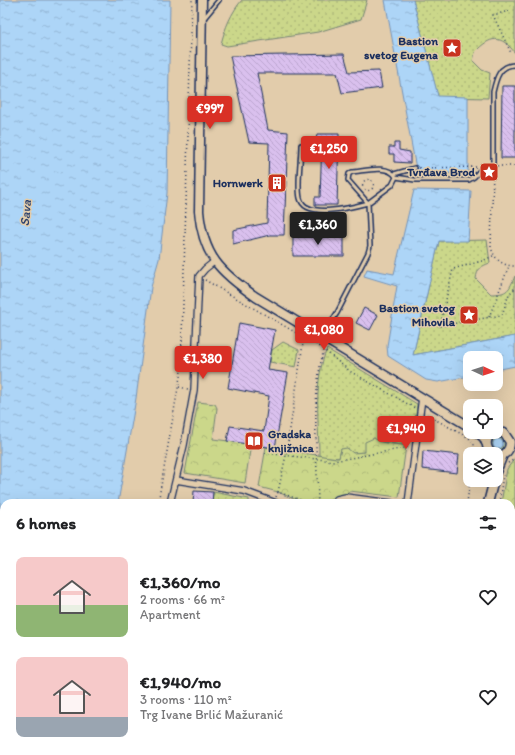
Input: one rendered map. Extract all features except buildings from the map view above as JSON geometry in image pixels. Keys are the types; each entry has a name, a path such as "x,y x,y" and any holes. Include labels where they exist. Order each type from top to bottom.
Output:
{"main road":[{"path":"202,0 199,211 203,239 215,261 238,284 321,338 463,422"},
{"path":"452,415 463,420"},
{"path":"503,433 512,440 510,446 503,453"},
{"path":"503,454 515,450"},
{"path":"488,499 489,487"},
{"path":"489,499 492,487"}],"street":[{"path":"171,499 194,390 200,276 205,269 215,261"},
{"path":"409,499 422,398"},
{"path":"176,480 244,491 268,499"},
{"path":"337,499 346,497 361,499"}],"lane":[{"path":"201,22 219,0"},
{"path":"321,338 337,313 370,246 368,203 350,184 348,180 349,174 352,172 385,170 391,171 395,176 415,180 469,180 474,177 483,167 493,166 494,92 497,75 510,65 515,65"},
{"path":"302,145 300,196 305,207 310,210 339,210 368,203 392,185 395,176 415,168"}],"path":[{"path":"159,499 179,387 192,0"},
{"path":"509,11 493,15 511,53"},
{"path":"515,166 493,166 491,247 493,256 500,262 509,266 515,266"},
{"path":"415,168 468,167"},
{"path":"367,180 373,183 371,190 366,191 363,188 363,183 367,180"},
{"path":"493,256 482,262 453,269 440,326 502,315 510,294 515,288"},
{"path":"489,318 509,266"},
{"path":"200,276 304,337 324,350 351,372 418,409"},
{"path":"276,499 286,455 304,337"},
{"path":"318,499 317,394 320,362 326,346"},
{"path":"179,387 194,390"},
{"path":"424,414 469,438 474,444 474,447"},
{"path":"265,453 334,461 416,447"},
{"path":"468,499 469,487"},
{"path":"499,499 500,487"},
{"path":"278,492 297,499"}],"green space":[{"path":"242,0 367,0 361,19 318,32 227,46 221,44 229,21"},
{"name":"Bastion svetog Eugena","path":"413,0 515,0 515,53 505,43 495,39 486,43 475,52 473,61 482,70 490,73 488,98 438,97"},
{"name":"Bastion svetog Mihovila","path":"487,240 490,263 480,268 476,279 491,294 497,294 504,292 509,288 515,276 515,336 413,355 439,241"},
{"path":"283,342 299,350 296,367 270,362 272,350"},
{"path":"327,349 417,404 416,418 410,418 406,446 377,441 366,448 365,452 353,453 341,449 339,458 319,456 318,388"},
{"path":"198,402 215,404 217,408 213,439 251,444 245,483 185,473"},
{"path":"374,438 385,443 406,446 399,497 349,491 348,495 337,496 332,499 294,499 278,492 259,487 266,447 339,458 341,449 347,448 353,453 365,452 365,442"},
{"path":"493,439 503,439 506,444 503,449 503,447 491,447 490,444"},
{"path":"515,458 515,499 502,499 507,469"},
{"path":"213,492 249,499 212,499"}],"water":[{"name":"Sava","path":"0,0 170,0 167,193 159,259 151,287 136,398 119,499 0,499"},
{"path":"385,0 413,0 438,96 468,97 468,173 417,174"},
{"path":"414,190 471,191 468,241 439,241 413,355 515,336 515,366 503,369 503,351 463,351 463,377 438,382 426,380 388,356 387,346 397,286 364,276 367,269 394,274"},
{"path":"498,439 503,444 501,447 495,447 493,444"}],"place":[{"name":"Bastion svetog Eugena","path":"452,48"},
{"name":"Tvrđava Brod","path":"489,172"},
{"name":"Hornwerk","path":"277,183"},
{"name":"Bastion svetog Mihovila","path":"469,315"},
{"name":"Gradska knjižnica","path":"254,441"}]}
